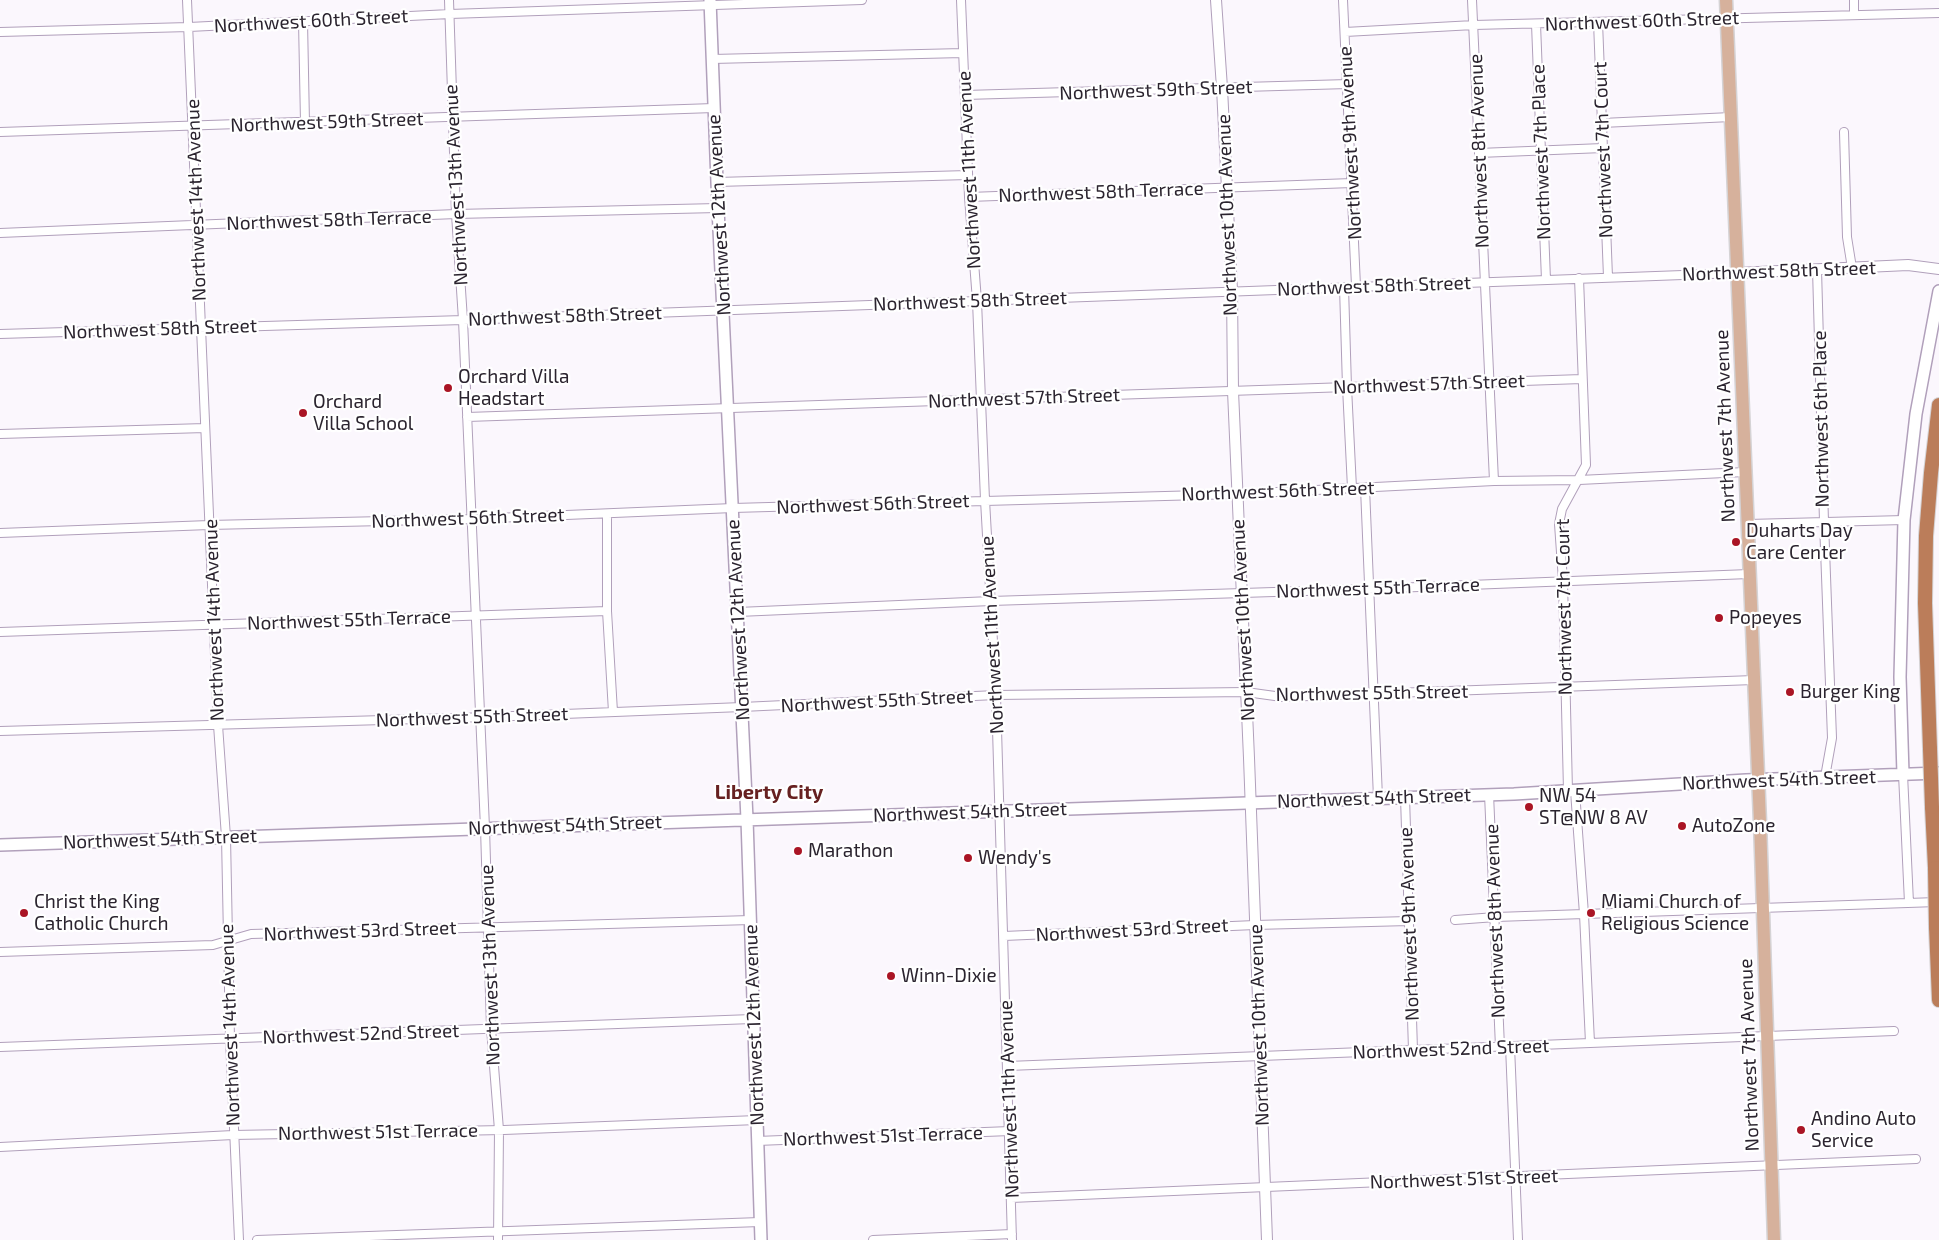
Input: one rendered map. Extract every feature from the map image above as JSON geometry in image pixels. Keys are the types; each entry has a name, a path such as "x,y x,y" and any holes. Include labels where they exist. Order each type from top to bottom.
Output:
{"highway":[{"path":"1939,405 1931,473 1926,544 1925,603 1939,1000"}],"main road":[{"name":"Northwest 7th Avenue","path":"1726,0 1758,779 1774,1240"},
{"name":"Northwest 12th Avenue","path":"710,3 747,819 752,1019 761,1240"},
{"path":"1903,774 1900,677 1904,520 1916,414 1939,291"},
{"name":"Northwest 54th Street","path":"0,845 1572,791 1758,779 1939,773"}],"street":[{"name":"Northwest 14th Avenue","path":"187,0 194,126 218,725 226,837 233,1135 239,1240"},
{"name":"Northwest 13th Avenue","path":"449,0 456,214 463,320 489,927 490,1028 498,1130 498,1240"},
{"name":"Northwest 60th Street","path":"0,32 188,27 710,3 862,0"},
{"name":"Northwest 11th Avenue","path":"960,0 996,695 1012,1237"},
{"name":"Northwest 10th Avenue","path":"1216,0 1232,290 1233,391 1251,802 1267,1240"},
{"name":"Northwest 9th Avenue","path":"1343,0 1356,286"},
{"name":"Northwest 8th Avenue","path":"1472,0 1494,481"},
{"path":"1854,0 1854,14"},
{"name":"Northwest 60th Street","path":"1345,32 1474,25 1939,13"},
{"path":"303,21 306,123"},
{"name":"Northwest 7th Court","path":"1598,22 1608,277"},
{"name":"Northwest 7th Place","path":"1536,24 1546,280"},
{"path":"712,58 963,53"},
{"name":"Northwest 59th Street","path":"965,95 1348,84"},
{"name":"Northwest 59th Street","path":"0,132 714,108"},
{"path":"1602,122 1731,117"},
{"path":"1844,132 1847,237 1852,268"},
{"path":"1479,153 1603,148"},
{"path":"717,182 968,175"},
{"name":"Northwest 58th Terrace","path":"969,197 1352,183"},
{"name":"Northwest 58th Terrace","path":"0,233 456,214 718,208"},
{"name":"Northwest 58th Street","path":"0,334 463,320 1908,265 1939,269"},
{"name":"Northwest 6th Place","path":"1817,269 1832,738 1825,777"},
{"name":"Northwest 7th Court","path":"1578,278 1586,465 1562,509 1559,524 1563,580 1564,687 1584,914 1590,1043"},
{"path":"1344,287 1346,387 1352,488"},
{"name":"Northwest 57th Street","path":"467,417 1582,379"},
{"path":"0,434 206,428"},
{"name":"Northwest 56th Street","path":"0,533 210,525 471,519 985,500 1237,494 1494,481 1579,480 1745,472"},
{"path":"1365,488 1378,798"},
{"path":"607,514 607,611 613,712"},
{"path":"1748,524 1904,520"},
{"name":"Northwest 55th Terrace","path":"738,612 990,601 1749,574"},
{"name":"Northwest 55th Terrace","path":"0,632 607,611"},
{"name":"Northwest 55th Street","path":"0,731 480,717 996,695 1246,692 1282,697 1754,680"},
{"path":"1903,774 1909,903"},
{"name":"Northwest 8th Avenue","path":"1489,794 1496,917 1500,1047"},
{"name":"Northwest 9th Avenue","path":"1405,797 1413,1050"},
{"path":"1455,920 1939,902"},
{"name":"Northwest 53rd Street","path":"0,952 213,945 228,939 251,934 751,920"},
{"name":"Northwest 53rd Street","path":"1004,936 1255,925 1409,922"},
{"name":"Northwest 52nd Street","path":"0,1048 752,1019"},
{"name":"Northwest 52nd Street","path":"1008,1066 1894,1031"},
{"path":"1510,1046 1518,1240"},
{"name":"Northwest 51st Terrace","path":"0,1147 233,1135 498,1130 757,1120"},
{"name":"Northwest 51st Terrace","path":"757,1141 1010,1130"},
{"name":"Northwest 51st Street","path":"1012,1198 1916,1159"},
{"path":"257,1240 760,1222"},
{"path":"873,1240 1012,1237"}],"place":[{"name":"Orchard Villa Headstart","path":"448,388"},
{"name":"Orchard Villa School","path":"303,413"},
{"name":"Duharts Day Care Center","path":"1736,542"},
{"name":"Popeyes","path":"1719,618"},
{"name":"Burger King","path":"1790,692"},
{"name":"NW 54 ST@NW 8 AV","path":"1529,807"},
{"name":"AutoZone","path":"1682,826"},
{"name":"Marathon","path":"798,851"},
{"name":"Wendy's","path":"968,858"},
{"name":"Christ the King Catholic Church","path":"24,913"},
{"name":"Miami Church of Religious Science","path":"1591,913"},
{"name":"Winn-Dixie","path":"891,976"},
{"name":"Andino Auto Service","path":"1801,1130"}],"district":[{"name":"Liberty City","path":"769,792"}]}
